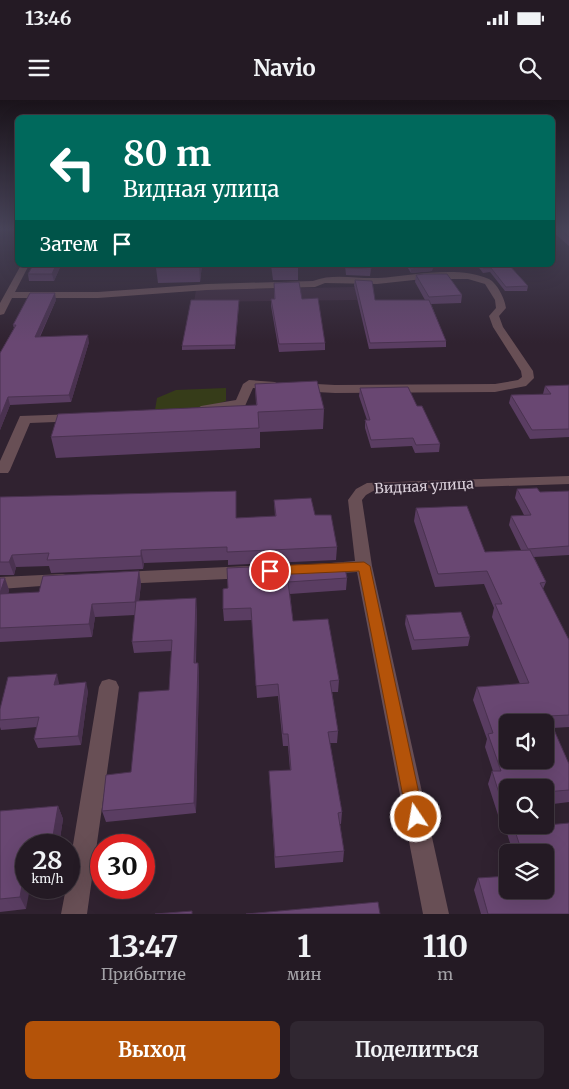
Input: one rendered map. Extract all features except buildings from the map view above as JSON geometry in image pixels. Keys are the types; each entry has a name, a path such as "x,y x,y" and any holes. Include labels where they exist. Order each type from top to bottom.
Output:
{"street":[{"path":"0,312 24,267"},
{"path":"9,296 124,294 207,287 315,284 324,280 469,276 488,282 500,300 501,308 494,316 498,327 527,370 528,378 522,383 495,388 335,389 249,384 241,403 185,412"},
{"path":"3,470 25,419 90,418"},
{"name":"Видная улица","path":"364,566 355,500 361,492 372,486 569,480"},
{"path":"306,569 364,566 436,914"},
{"path":"102,578 267,571"},
{"path":"0,583 74,580"},
{"path":"74,914 109,687"}],"shaded area":[{"path":"355,287 357,300 194,302 196,290"}],"green space":[{"path":"226,388 226,401 207,407 155,410 157,398 176,390"}],"route":[{"path":"270,571 364,566 416,817"}]}
